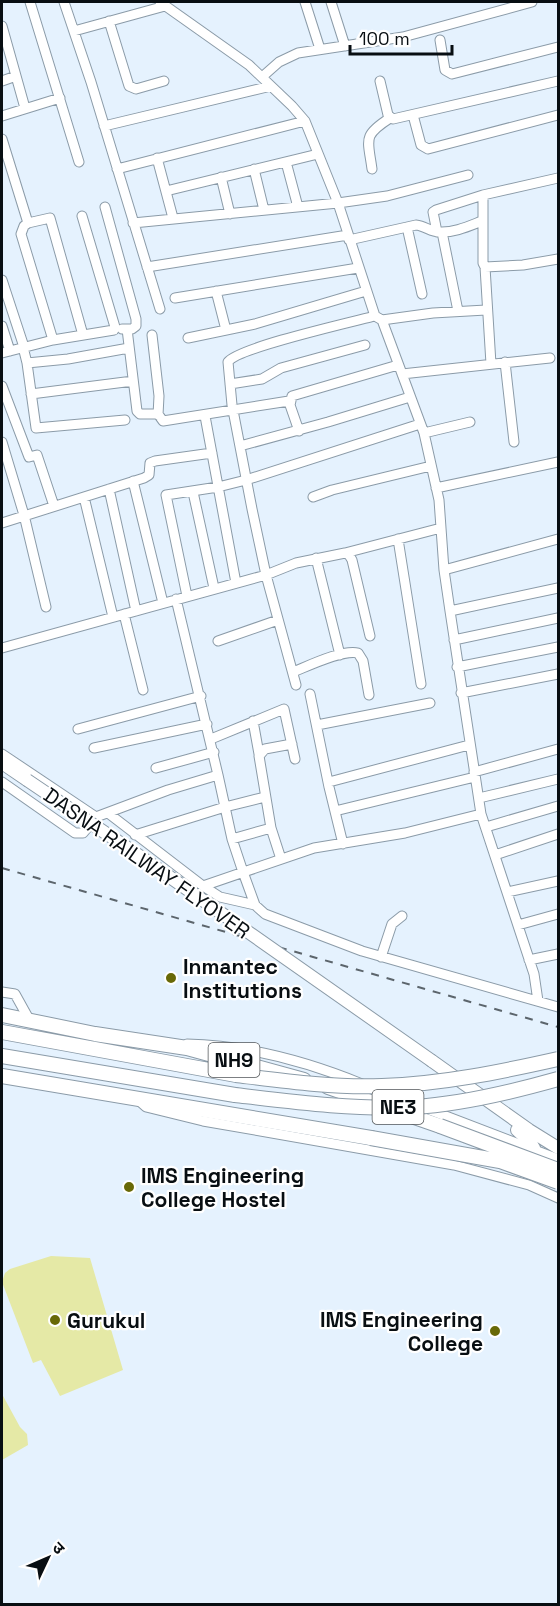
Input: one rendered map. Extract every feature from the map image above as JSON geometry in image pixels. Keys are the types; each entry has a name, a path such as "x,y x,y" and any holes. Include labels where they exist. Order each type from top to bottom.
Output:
{"highway":[{"name":"NH9","path":"2,1015 95,1034 187,1048 265,1068 371,1100 558,1170"},
{"name":"NE3","path":"2,1032 236,1075 307,1083 379,1087 473,1077 558,1059"},
{"name":"NE3","path":"2,1056 235,1095 330,1105 414,1107 494,1095 558,1079"},
{"path":"2,1076 500,1161 558,1182"}],"main road":[{"name":"DASNA RAILWAY FLYOVER","path":"2,763 147,861 555,1146"},
{"name":"DASNA RAILWAY FLYOVER","path":"2,772 143,867 521,1133 534,1148"}],"street":[{"path":"30,2 79,162"},
{"path":"64,2 160,309"},
{"path":"305,2 320,49"},
{"path":"331,2 345,46"},
{"path":"262,77 298,52 403,37 532,2"},
{"path":"74,31 163,4 249,65 305,121 338,203 366,291 400,369 422,429 436,488 457,667 481,814 529,960 538,1001"},
{"path":"109,21 129,86 136,89 164,81"},
{"path":"2,26 4,40 25,108"},
{"path":"440,40 445,70 452,74 558,47"},
{"path":"2,81 16,76"},
{"path":"380,81 390,118"},
{"path":"372,169 370,134 374,128 390,118 413,115 558,81"},
{"path":"104,126 271,86"},
{"path":"2,116 60,98"},
{"path":"413,115 422,145 428,149 558,115"},
{"path":"117,169 305,121"},
{"path":"2,139 28,223"},
{"path":"166,191 318,154"},
{"path":"157,158 173,218"},
{"path":"286,162 298,207"},
{"path":"254,169 264,210"},
{"path":"134,223 338,203 387,196 468,176"},
{"path":"221,177 230,213"},
{"path":"458,311 440,232 433,212 483,195 558,178"},
{"path":"483,195 483,263 491,364"},
{"path":"2,326 6,352 52,339 132,329 136,326 105,207"},
{"path":"82,216 114,330"},
{"path":"52,339 21,234 28,223 50,218 83,334"},
{"path":"147,267 407,227 425,226 440,232 483,221"},
{"path":"407,227 422,294"},
{"path":"485,267 524,265 558,259"},
{"path":"175,298 358,268"},
{"path":"2,280 27,363 36,428 125,420"},
{"path":"216,291 226,330"},
{"path":"188,338 255,324 366,291"},
{"path":"296,685 266,574 246,480 233,410 228,362 235,356 252,349 378,318 486,310"},
{"path":"126,329 137,412 143,415 158,415"},
{"path":"152,335 159,396 158,415 163,421 289,401 297,393 400,369 550,358"},
{"path":"230,384 262,379 281,368 365,345"},
{"path":"27,363 68,359 129,348"},
{"path":"505,362 514,442"},
{"path":"31,394 133,381"},
{"path":"2,386 28,457 37,455 54,506"},
{"path":"240,446 299,431 410,397"},
{"path":"289,401 299,431"},
{"path":"205,416 236,583"},
{"path":"187,596 166,495 193,492 246,480 422,429 470,422"},
{"path":"2,442 24,515 46,607"},
{"path":"2,523 149,475 150,463 155,460 212,453"},
{"path":"436,488 558,462"},
{"path":"313,497 332,490 431,466"},
{"path":"133,481 163,603"},
{"path":"109,489 136,611"},
{"path":"193,492 214,588"},
{"path":"84,497 113,617"},
{"path":"2,648 236,583 296,562 345,553 441,528"},
{"path":"398,539 421,684"},
{"path":"444,570 558,539"},
{"path":"345,553 352,560 370,636"},
{"path":"316,558 340,655"},
{"path":"450,611 558,588"},
{"path":"176,599 201,696 232,839 255,905 265,914 295,927 381,957 558,1007"},
{"path":"124,614 143,690"},
{"path":"454,640 558,618"},
{"path":"218,640 278,620"},
{"path":"457,667 558,647"},
{"path":"292,672 340,655 358,653 369,695"},
{"path":"461,693 508,686 558,674"},
{"path":"310,694 343,844"},
{"path":"78,729 201,696"},
{"path":"316,725 430,703"},
{"path":"211,739 284,709 295,759"},
{"path":"253,721 271,828 281,859"},
{"path":"94,748 207,724"},
{"path":"259,754 265,749 292,744"},
{"path":"328,782 469,745"},
{"path":"335,811 475,774 558,749"},
{"path":"156,768 214,752"},
{"path":"2,754 96,817"},
{"path":"2,782 75,833 83,833 96,817 168,790 218,775"},
{"path":"479,798 558,778"},
{"path":"135,835 265,797"},
{"path":"486,828 558,806"},
{"path":"108,813 220,897 255,905"},
{"path":"203,886 314,848 405,833 481,814"},
{"path":"232,839 271,828"},
{"path":"495,855 558,834"},
{"path":"507,892 558,881"},
{"path":"518,925 558,914"},
{"path":"381,957 392,924 402,916"},
{"path":"529,960 558,954"},
{"path":"2,992 15,994 30,1021"},
{"path":"154,1043 210,1045 334,1072 558,1159"},
{"path":"137,1099 146,1107 203,1121 454,1165 529,1185 558,1198"},
{"path":"486,1173 494,1135"}],"green space":[{"path":"51,1256 90,1258 123,1370 60,1396 41,1360 33,1363 2,1282 5,1273 10,1269"},
{"path":"2,1394 20,1427 27,1434 28,1445 2,1460"}],"railway":[{"path":"2,868 558,1027"}],"place":[{"name":"Inmantec Institutions","path":"171,978"},
{"name":"IMS Engineering College Hostel","path":"129,1187"},
{"name":"Gurukul","path":"55,1320"},
{"name":"IMS Engineering College","path":"495,1331"}]}
